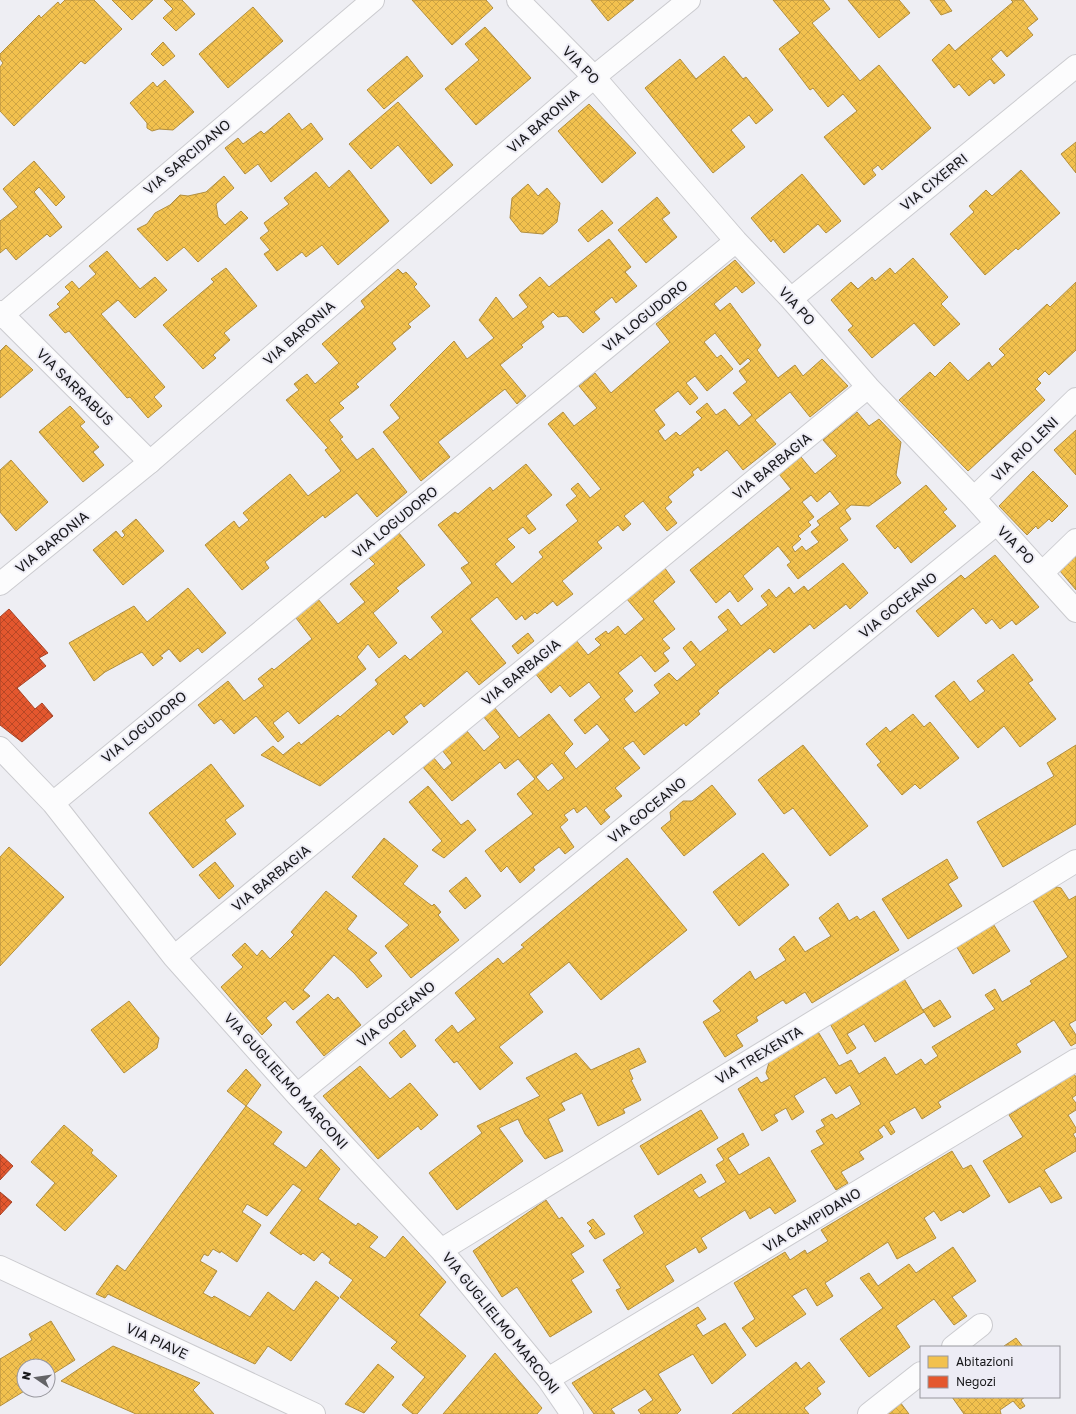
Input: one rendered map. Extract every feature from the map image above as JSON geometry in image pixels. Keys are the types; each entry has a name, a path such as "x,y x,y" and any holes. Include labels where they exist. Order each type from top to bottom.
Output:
{"street":[{"name":"VIA SARCIDANO","path":"1,314 373,0"},
{"name":"VIA PO","path":"518,0 594,77 736,241 792,299 868,387 974,498 1076,611"},
{"name":"VIA BARONIA","path":"0,584 150,462 594,77 689,0"},
{"name":"VIA CIXERRI","path":"792,299 1076,66"},
{"name":"VIA LOGUDORO","path":"53,803 736,241"},
{"name":"VIA SARRABUS","path":"1,314 150,462"},
{"name":"VIA BARBAGIA","path":"174,957 868,387"},
{"name":"VIA RIO LENI","path":"974,498 1076,399"},
{"name":"VIA GOCEANO","path":"297,1095 996,524"},
{"path":"1042,573 1076,540"},
{"name":"VIA GUGLIELMO MARCONI","path":"0,748 53,803 174,957 297,1095 441,1250 548,1379 572,1414"},
{"name":"VIA TREXENTA","path":"441,1250 1076,861"},
{"name":"VIA CAMPIDANO","path":"548,1379 1076,1060"},
{"name":"VIA PIAVE","path":"0,1267 314,1414"},
{"path":"954,1346 981,1325"},
{"path":"869,1414 920,1374"}],"building: Abitazioni":[{"path":"65,0 94,0 122,29 85,64 81,61 14,126 0,111 0,67 3,63 0,59 0,54 39,15 41,18 58,2 60,5"},
{"path":"112,0 153,0 132,20"},
{"path":"164,0 182,0 195,14 176,31 163,18 173,9"},
{"path":"412,0 486,0 493,8 452,45"},
{"path":"591,0 634,0 608,21"},
{"path":"773,0 823,0 830,9 812,23 860,81 879,65 931,128 882,170 878,165 872,170 876,175 864,185 824,137 857,111 843,94 828,107 813,88 810,90 779,49 800,33"},
{"path":"848,0 899,0 910,13 879,38"},
{"path":"930,0 944,0 952,11 941,15"},
{"path":"1011,0 1023,0 1038,19 1027,28 1033,35 1007,57 1001,50 991,59 1005,75 994,84 990,79 969,96 959,84 954,88 932,60 949,44 955,51 1013,2"},
{"path":"253,7 283,41 228,88 199,54"},
{"path":"485,27 531,78 476,125 445,89 479,60 465,44"},
{"path":"163,42 175,56 163,66 151,54"},
{"path":"407,56 423,76 384,109 367,90"},
{"path":"724,56 743,79 746,77 773,110 756,124 749,115 731,130 745,147 713,173 645,88 680,59 696,79"},
{"path":"165,80 194,112 173,130 159,129 152,131 147,128 147,123 130,103 153,82 157,87"},
{"path":"398,102 453,165 431,184 398,145 371,169 349,144"},
{"path":"589,104 636,153 602,183 558,131"},
{"path":"289,113 302,130 311,123 323,139 271,182 258,164 245,174 225,148 238,138 243,144 261,131 264,134"},
{"path":"1076,142 1076,173 1061,154"},
{"path":"34,161 65,197 56,206 39,187 34,192 62,227 50,237 47,234 16,260 6,248 0,253 0,221 18,207 3,189"},
{"path":"349,170 389,221 338,265 322,245 306,257 302,252 277,271 264,254 270,250 260,238 269,231 264,223 289,204 284,198 316,172 329,188"},
{"path":"1021,170 1060,213 1018,250 1016,248 985,275 950,234 974,212 969,206 986,190 992,196"},
{"path":"802,174 841,221 826,233 818,224 784,253 773,239 771,242 751,218"},
{"path":"224,176 234,188 216,204 218,217 225,225 241,211 248,218 198,262 184,247 167,261 137,229 147,224 155,213 170,205 180,195 188,196 206,192"},
{"path":"528,184 538,196 547,188 560,203 557,222 543,234 521,232 510,218 512,198"},
{"path":"657,197 670,213 662,219 677,237 646,263 618,230"},
{"path":"602,210 613,223 588,242 578,230"},
{"path":"609,239 631,267 625,272 637,286 616,303 612,297 594,312 600,319 583,333 567,316 558,317 553,312 541,322 544,327 521,345 523,347 500,365 526,396 517,404 505,389 438,442 450,457 421,481 383,432 400,418 390,405 454,341 467,359 494,338 479,320 496,297 513,319 528,307 519,295 540,277 549,287"},
{"path":"107,251 140,289 155,277 167,290 135,318 118,300 101,314 165,387 154,397 162,406 148,418 130,397 127,398 69,331 65,333 49,315 60,307 57,304 70,292 65,287 72,281 79,289 96,274 89,266"},
{"path":"913,258 948,297 941,304 960,324 934,346 914,323 872,358 848,330 853,326 831,300 851,282 858,289 872,277 875,281 890,268 895,274"},
{"path":"735,260 755,283 742,293 736,286 714,304 720,311 730,303 761,345 757,350 778,378 795,365 803,376 822,359 848,386 810,417 790,392 755,420 776,444 743,470 727,450 701,471 698,467 692,472 694,475 668,497 672,502 665,508 677,523 667,531 643,501 624,516 631,524 623,531 618,525 597,542 602,548 562,581 573,594 557,606 553,601 537,614 535,612 525,620 522,615 516,620 497,597 470,619 506,663 479,685 467,671 424,707 421,703 404,717 408,722 393,735 389,730 320,786 261,755 273,746 283,755 299,742 301,745 338,715 340,717 378,684 375,680 405,655 410,660 443,632 431,617 472,583 461,568 469,563 438,525 455,512 458,514 490,487 493,491 526,464 552,495 526,516 536,529 529,534 523,527 507,539 515,547 495,564 512,584 543,557 539,552 578,521 566,505 577,496 571,489 578,483 590,498 601,489 548,424 563,412 574,426 597,408 579,386 595,373 611,393 670,342 656,324","holes":["715,333 740,365 748,358 751,361 739,371 747,382 733,393 752,415 739,426 725,409 716,415 707,403 696,412 702,418 680,436 676,432 665,441 658,431 665,425 654,410 678,391 690,405 698,398 686,383 695,376 707,391 733,369 721,355 717,358 704,342"]},
{"path":"226,268 257,306 224,333 230,340 213,355 216,358 203,369 163,325 214,282 211,279"},
{"path":"398,269 403,274 406,272 417,284 414,287 430,306 408,324 411,327 392,343 396,349 356,384 359,387 339,403 344,408 329,420 343,437 340,439 357,460 373,448 407,492 377,517 357,493 325,518 323,515 265,562 269,568 242,590 205,545 234,521 239,528 249,520 243,513 290,474 308,496 341,471 325,450 328,448 286,400 299,390 294,384 307,374 315,384 339,363 322,344 365,307 361,301"},
{"path":"1076,282 1076,350 1049,375 1045,371 1037,379 1041,383 1035,389 1045,400 968,471 899,400 930,372 935,377 950,362 968,381 989,362 992,367 1005,355 999,349 1047,304 1050,307"},
{"path":"6,345 33,370 0,398 0,351"},
{"path":"70,406 85,422 80,426 99,447 93,452 104,465 83,482 39,432"},
{"path":"857,412 869,426 879,419 901,442 896,475 901,483 869,506 851,505 845,510 851,519 839,528 848,540 798,579 787,565 791,562 778,546 743,576 753,589 738,602 730,591 716,603 690,570 791,489 779,474 801,457 815,474 837,456 823,440","holes":["830,491 840,504 817,521 820,525 811,532 819,542 806,551 802,546 795,552 792,547 801,539 798,536 811,525 808,522 814,517 802,502 811,495 817,502"]},
{"path":"1076,430 1076,475 1054,450"},
{"path":"11,460 48,502 16,531 0,512 0,470"},
{"path":"1033,471 1068,506 1052,522 1049,519 1038,529 1036,526 1027,535 999,506"},
{"path":"926,485 947,509 943,512 956,526 911,563 898,546 895,549 876,526"},
{"path":"136,519 164,551 123,585 93,550 116,531 122,538 125,535 122,531"},
{"path":"399,533 425,565 396,588 399,591 373,613 397,643 379,658 368,644 357,657 366,669 299,724 288,711 273,723 284,737 278,742 256,716 234,734 221,719 214,724 198,705 228,681 244,701 264,686 258,679 272,668 274,670 312,639 296,618 318,599 338,624 365,602 350,584 375,564 369,558"},
{"path":"995,555 1039,607 1016,625 1012,620 1000,629 992,619 986,624 973,608 938,637 916,611 961,575 965,579"},
{"path":"1076,555 1076,590 1060,571"},
{"path":"843,563 868,593 850,609 846,604 814,629 810,624 774,653 770,648 717,691 719,693 698,711 700,714 686,726 684,723 644,755 633,741 623,748 640,768 615,788 622,796 604,810 610,817 601,825 586,806 577,813 574,808 564,815 568,820 560,827 574,847 565,854 559,847 533,867 535,870 520,883 507,866 501,872 485,851 533,814 517,794 535,779 518,759 505,769 500,762 452,801 422,766 433,757 444,770 452,763 442,750 466,730 484,751 500,737 483,716 494,707 519,738 549,714 573,744 564,753 576,769 610,740 597,724 585,734 574,720 601,697 589,682 570,697 560,685 551,693 535,673 575,639 588,655 601,645 595,639 606,631 608,634 618,626 625,635 644,619 626,598 664,567 675,582 653,601 675,629 662,639 670,648 663,653 669,661 655,672 641,655 618,673 633,691 624,699 635,713 660,693 654,685 669,673 677,681 696,665 683,648 691,641 700,652 728,630 718,617 728,609 741,626 768,605 761,596 769,589 776,598 789,587 794,594 804,586 808,591","holes":["552,763 564,778 548,791 536,777"]},
{"path":"188,588 226,633 202,653 198,648 180,662 169,649 160,656 163,658 153,666 142,652 105,672 94,681 69,643 134,606 147,622"},
{"path":"528,633 534,641 518,654 512,646"},
{"path":"1013,654 1033,680 1028,683 1056,719 1020,747 1004,726 978,748 935,696 954,681 970,702 985,691 977,681"},
{"path":"913,714 924,727 930,722 959,758 920,789 915,784 902,795 877,765 881,762 866,744 886,727 890,732"},
{"path":"803,745 868,826 830,856 793,808 784,814 758,780"},
{"path":"1076,745 1076,824 1003,867 977,822 1054,776 1047,763"},
{"path":"211,764 244,806 225,820 236,834 193,868 149,813"},
{"path":"712,785 736,814 684,856 661,828 671,820 670,812 683,801 692,801"},
{"path":"428,786 461,825 468,820 476,830 444,858 432,850 442,841 409,802"},
{"path":"384,838 418,866 403,884 432,906 434,904 441,912 438,915 459,940 411,978 385,946 409,925 352,877"},
{"path":"9,847 64,897 0,966 0,857"},
{"path":"763,853 789,885 739,926 713,892"},
{"path":"627,858 687,930 601,1000 569,962 529,994 543,1012 499,1047 513,1063 480,1090 457,1061 454,1063 435,1040 452,1025 458,1033 476,1019 455,993 498,958 503,964 524,947 521,945"},
{"path":"947,859 958,878 948,884 962,906 908,939 882,899"},
{"path":"215,862 234,886 219,899 199,875"},
{"path":"466,877 481,896 465,909 449,891"},
{"path":"1053,886 1061,888 1069,900 1076,896 1076,1020 1069,1024 1076,1035 1076,1043 1071,1046 1054,1020 1016,1044 1021,1052 938,1102 941,1107 922,1119 915,1107 889,1122 895,1132 891,1135 884,1125 878,1130 883,1137 859,1152 864,1159 841,1172 848,1183 836,1190 811,1151 824,1144 816,1131 825,1126 821,1120 832,1114 836,1119 861,1104 850,1085 836,1094 825,1077 794,1096 804,1112 792,1120 786,1108 774,1115 778,1121 762,1131 738,1089 757,1077 761,1083 769,1079 766,1073 770,1059 817,1030 839,1066 851,1060 859,1074 885,1057 896,1075 921,1059 925,1065 938,1056 932,1047 995,1009 985,995 995,989 1002,1002 1032,984 1030,981 1068,957 1032,899"},
{"path":"326,891 357,916 347,929 377,953 369,960 382,976 367,988 354,973 334,955 303,990 310,996 293,1010 285,1001 266,1018 272,1025 262,1035 221,987 243,967 232,955 245,943 257,956 262,950 270,959 294,935 291,932"},
{"path":"838,903 849,921 857,916 860,920 874,911 899,950 812,1003 805,992 786,1004 783,1000 756,1017 758,1021 736,1035 743,1046 725,1057 703,1022 721,1011 713,1001 750,971 755,980 786,960 779,949 794,936 805,952 831,936 819,918"},
{"path":"992,922 1010,951 973,974 955,944"},
{"path":"903,977 924,1012 875,1042 864,1024 847,1034 856,1048 847,1054 829,1022"},
{"path":"328,994 334,1000 338,997 361,1025 324,1056 296,1022"},
{"path":"940,1000 951,1017 934,1027 923,1010"},
{"path":"129,1001 159,1038 157,1048 124,1073 91,1030"},
{"path":"404,1030 416,1046 401,1058 389,1043"},
{"path":"639,1048 646,1062 629,1070 633,1079 631,1080 641,1100 623,1109 625,1113 598,1126 582,1093 561,1103 565,1110 548,1119 563,1151 545,1159 525,1134 518,1119 499,1128 523,1161 457,1210 429,1173 482,1133 477,1126 540,1096 526,1078 576,1053 591,1070"},
{"path":"360,1066 390,1099 410,1083 438,1115 421,1130 418,1126 378,1159 323,1096"},
{"path":"246,1069 261,1085 246,1106 227,1091"},
{"path":"1074,1074 1076,1077 1076,1095 1072,1098 1076,1103 1076,1110 1068,1115 1076,1128 1076,1132 1073,1134 1076,1139 1076,1151 1044,1170 1062,1198 1051,1203 1040,1186 1009,1203 983,1161 1023,1137 1009,1115"},
{"path":"246,1106 282,1132 273,1144 306,1168 321,1149 340,1169 318,1199 356,1226 358,1223 378,1237 369,1247 385,1258 403,1236 446,1282 419,1315 466,1356 417,1414 413,1414 402,1405 425,1377 391,1348 397,1342 340,1297 353,1280 329,1263 331,1259 322,1252 314,1261 303,1253 301,1255 270,1233 302,1190 293,1184 267,1216 247,1204 242,1212 261,1225 237,1262 221,1251 220,1253 213,1249 208,1256 204,1254 200,1261 217,1271 203,1293 212,1298 214,1296 250,1317 268,1292 294,1311 316,1281 339,1298 291,1361 268,1346 255,1364 108,1294 105,1298 96,1294 117,1265 125,1271"},
{"path":"701,1110 718,1138 658,1175 640,1146"},
{"path":"64,1125 93,1150 91,1153 117,1176 65,1231 36,1205 55,1183 31,1162"},
{"path":"743,1133 749,1145 728,1158 739,1175 769,1157 796,1201 775,1214 770,1207 750,1219 745,1210 701,1238 707,1248 699,1253 696,1247 665,1266 674,1281 628,1310 616,1290 621,1288 603,1260 644,1233 634,1216 701,1174 706,1182 693,1190 699,1198 726,1182 716,1165 724,1160 717,1149"},
{"path":"952,1151 963,1169 971,1165 990,1196 963,1213 960,1210 941,1221 934,1211 924,1218 936,1238 897,1259 888,1242 825,1283 833,1296 817,1306 806,1288 792,1296 806,1314 756,1347 742,1328 755,1319 734,1283 785,1252 790,1260 805,1250 807,1254 828,1241 821,1230"},
{"path":"546,1200 559,1219 562,1217 584,1246 571,1254 584,1272 571,1280 592,1312 550,1337 517,1287 502,1297 473,1251"},
{"path":"593,1219 605,1234 595,1239 589,1231 592,1228 587,1223"},
{"path":"953,1247 976,1281 952,1297 967,1316 954,1325 934,1299 896,1326 910,1347 869,1377 840,1339 883,1308 860,1278 869,1273 878,1286 909,1264 916,1273"},
{"path":"698,1307 706,1319 696,1325 703,1336 725,1323 746,1355 712,1384 693,1354 658,1374 681,1410 677,1414 641,1414 638,1410 653,1400 645,1389 611,1409 615,1414 594,1414 572,1383"},
{"path":"51,1321 75,1360 56,1372 56,1358 16,1358 16,1396 0,1406 0,1359 32,1340 29,1334"},
{"path":"1016,1338 1022,1346 1004,1346"},
{"path":"113,1346 200,1383 193,1390 214,1414 136,1414 61,1381"},
{"path":"495,1353 542,1408 537,1414 443,1414"},
{"path":"796,1362 801,1369 809,1362 825,1382 817,1388 821,1394 804,1408 809,1414 732,1414"},
{"path":"378,1364 394,1377 364,1413 345,1404"},
{"path":"953,1398 1024,1398 1021,1400 1025,1406 1020,1409 1013,1401 1000,1410 1001,1414 964,1414"},
{"path":"900,1402 909,1414 884,1414"}],"building: Negozi":[{"path":"9,609 48,653 39,658 46,666 17,688 35,709 42,703 53,716 22,742 0,725 0,617"},
{"path":"0,1154 13,1166 0,1180"},
{"path":"0,1192 12,1202 0,1215"}]}
